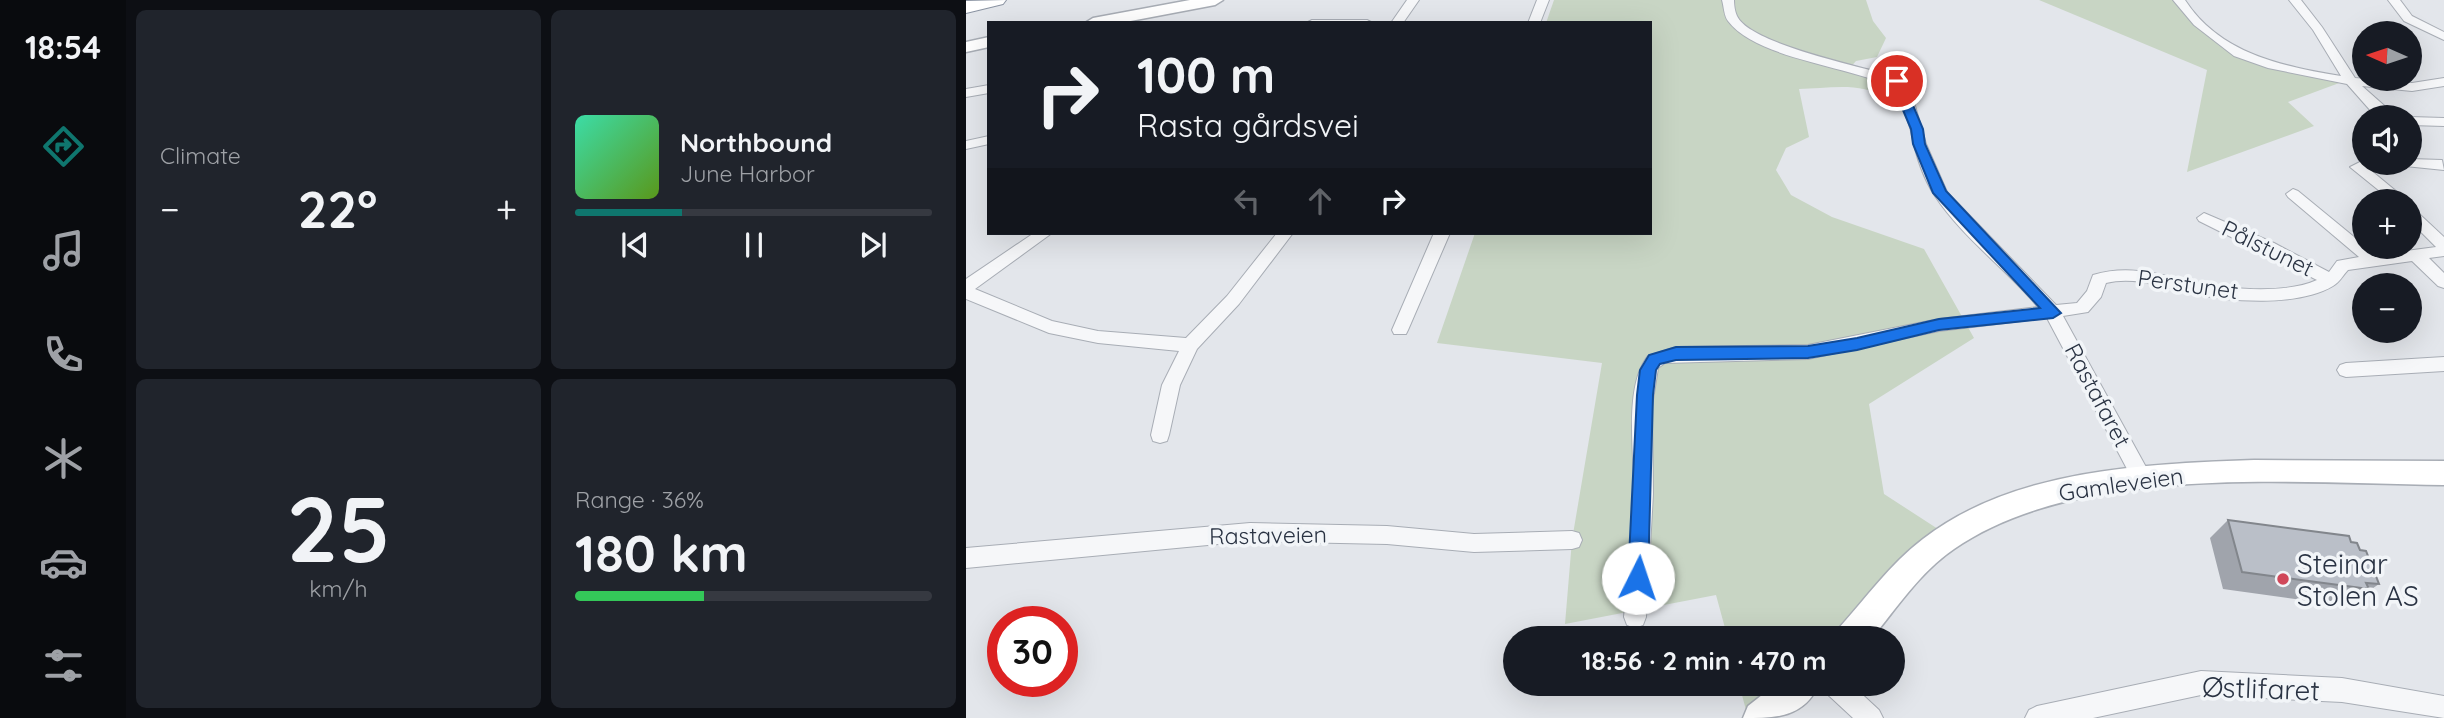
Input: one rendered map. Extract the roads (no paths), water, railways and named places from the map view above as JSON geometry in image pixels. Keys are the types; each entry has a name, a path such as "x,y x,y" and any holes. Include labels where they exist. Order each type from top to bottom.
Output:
{"highway":[{"path":"966,7 996,0"}],"main road":[{"path":"1104,21 1215,0"},
{"path":"966,47 987,42"},
{"name":"Gamleveien","path":"1862,626 1921,559 1971,523 2010,506 2052,493 2142,478 2237,472 2444,473"},
{"path":"1760,718 1788,696"}],"street":[{"path":"1398,21 1413,0"},
{"path":"1535,21 1543,0"},
{"name":"Rastafaret","path":"1728,0 1726,10 1731,20 1763,42 1897,81 1905,88 1906,103 1917,129 1919,144 1940,193 2053,313 2142,478"},
{"path":"2179,0 2213,35 2239,54 2302,72 2350,79 2409,87 2444,82"},
{"path":"2295,0 2320,30 2350,79 2373,105"},
{"path":"2393,0 2407,19 2444,36"},
{"path":"966,93 987,89"},
{"path":"2422,121 2444,122"},
{"path":"966,145 987,140"},
{"path":"2422,163 2444,166"},
{"path":"2367,175 2385,189"},
{"path":"2293,194 2372,260"},
{"name":"Pålstunet","path":"2204,218 2274,248 2288,259 2330,281"},
{"path":"2422,225 2444,246"},
{"path":"1041,235 966,289 1049,327 1098,337 1190,345"},
{"path":"1160,435 1171,385 1190,345 1233,300 1283,235"},
{"path":"1400,330 1441,235"},
{"name":"Perstunet","path":"2422,253 2444,251"},
{"name":"Perstunet","path":"1635,617 1642,512 1645,395 1648,370 1655,360 1676,354 1808,352 1939,325 2082,308 2095,293 2099,279 2110,275 2156,278 2230,294 2285,292 2313,288 2330,281 2343,265 2379,259"},
{"path":"2420,259 2444,282"},
{"path":"2346,370 2444,364"},
{"name":"Rastaveien","path":"966,558 1250,532 1387,535 1474,543 1572,540"},
{"name":"Østlifaret","path":"2037,718 2201,683 2342,690 2444,708"},
{"path":"1846,696 1871,718"}],"place":[{"name":"Steinar Stolen AS","path":"2283,579"}]}
